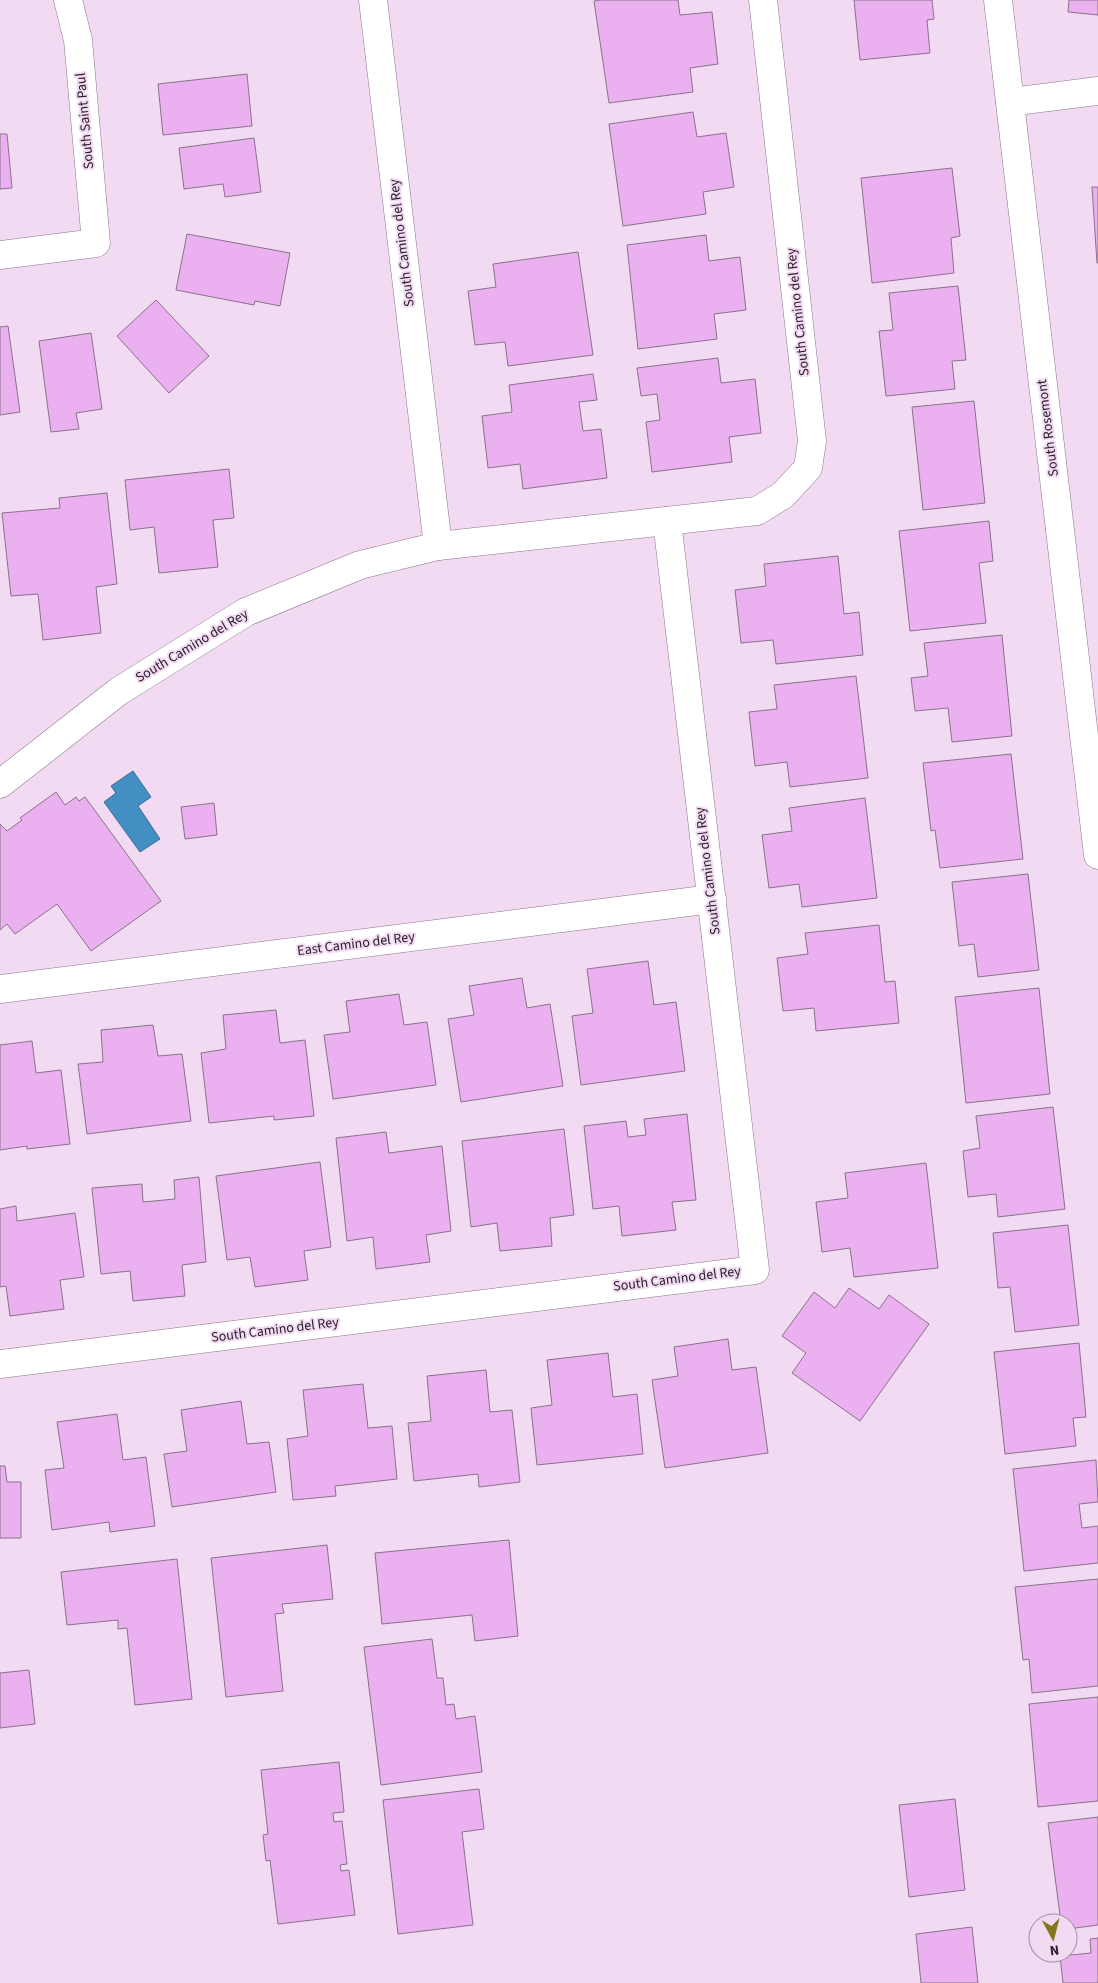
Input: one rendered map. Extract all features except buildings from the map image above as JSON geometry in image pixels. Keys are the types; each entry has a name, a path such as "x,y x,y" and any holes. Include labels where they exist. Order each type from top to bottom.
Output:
{"street":[{"name":"South Saint Paul","path":"0,255 96,243 78,40 68,0"},
{"name":"South Camino del Rey","path":"373,0 438,546"},
{"name":"South Camino del Rey","path":"0,784 119,691 246,612 360,565 438,546 757,511 783,496 808,468 812,441 763,0"},
{"name":"South Rosemont","path":"998,0 1098,855"},
{"path":"1010,102 1098,91"},
{"name":"South Camino del Rey","path":"0,1364 754,1270 667,521"},
{"name":"East Camino del Rey","path":"0,989 712,899"}],"water":[{"path":"133,771 151,797 138,806 160,839 140,852 104,802 116,793 111,786"}]}
